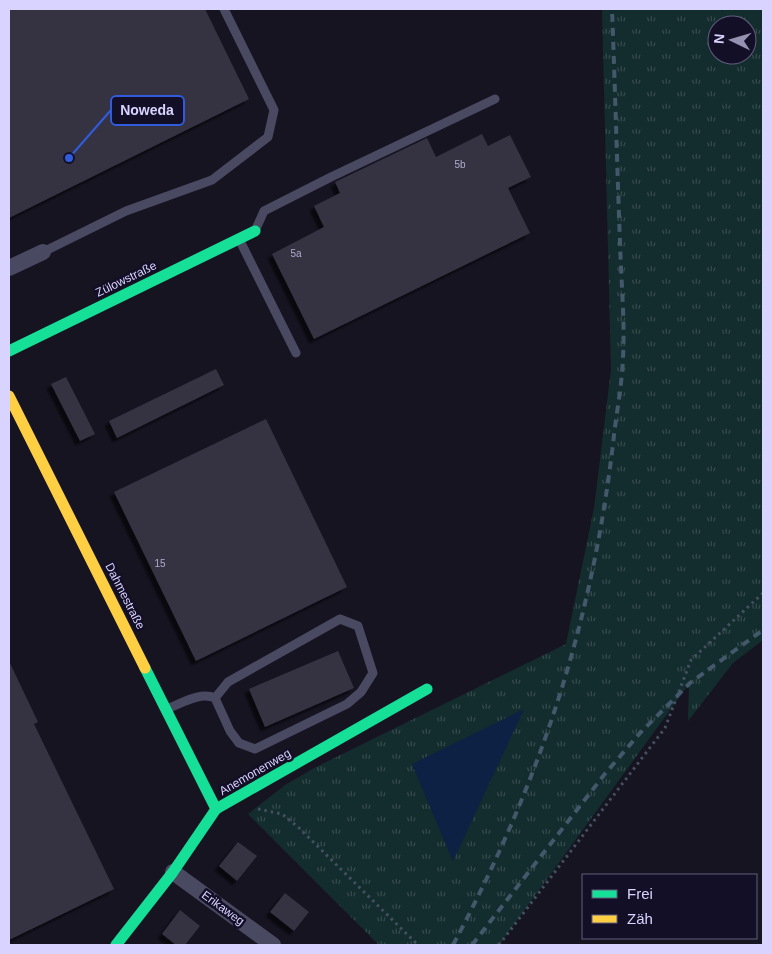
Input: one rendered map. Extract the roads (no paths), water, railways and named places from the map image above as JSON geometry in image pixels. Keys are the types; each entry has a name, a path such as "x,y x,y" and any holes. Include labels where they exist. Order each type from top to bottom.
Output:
{"street":[{"name":"Zülowstraße","path":"9,351 255,232"},
{"path":"9,268 42,252"},
{"name":"Dahmestraße","path":"9,396 216,809"},
{"name":"Anemonenweg","path":"116,945 173,872 216,809 427,689"},
{"name":"Erikaweg","path":"173,872 273,945"}],"lane":[{"path":"42,252 126,211 212,180 268,137 274,110 224,9"},
{"path":"255,232 264,211 495,99"},
{"path":"240,239 296,353"},
{"path":"166,710 201,696 208,695 215,698 230,730 239,743 255,749 346,704 361,692 372,673 358,626 340,618 228,682 215,698"}],"water":[{"path":"524,709 453,861 412,764"}],"railway":[{"path":"453,945 512,822 559,698 577,635 605,504 621,387 623,344 612,9"},
{"path":"472,945 604,775 640,733 690,683 763,630"}],"place":[{"name":"Noweda","path":"69,158"}]}
